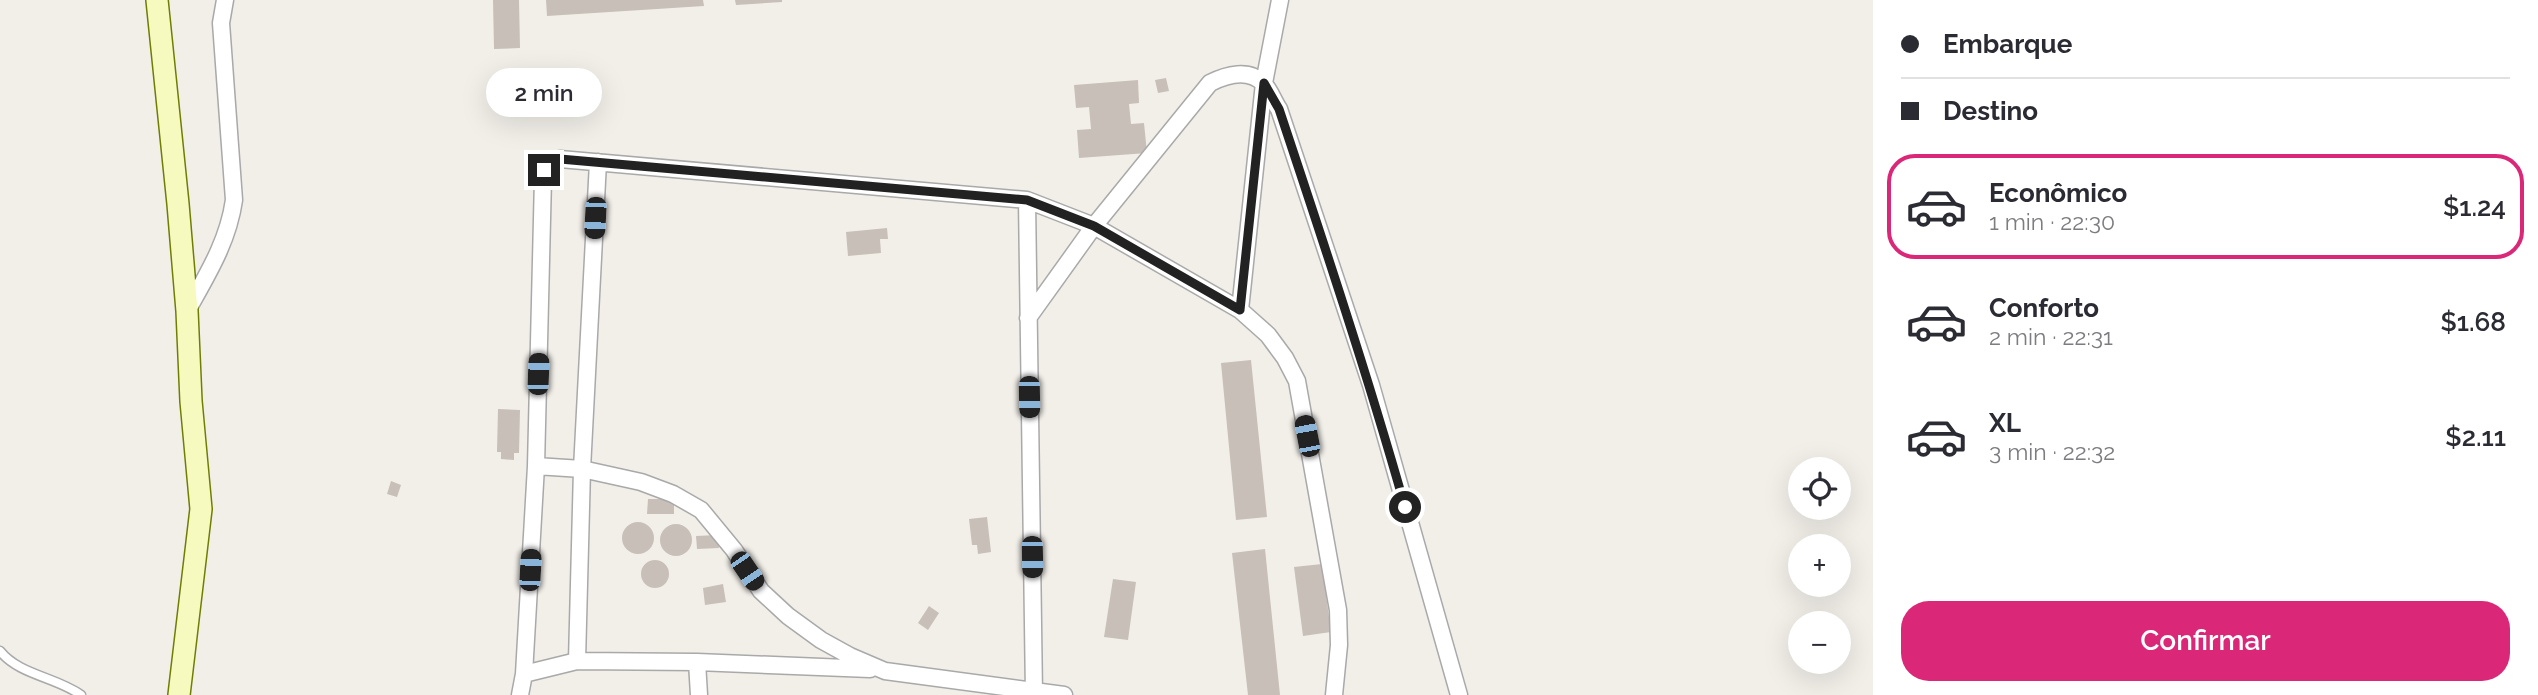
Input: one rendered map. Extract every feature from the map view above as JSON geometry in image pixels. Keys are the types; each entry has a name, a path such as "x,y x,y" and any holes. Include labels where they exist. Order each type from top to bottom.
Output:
{"main road":[{"path":"157,0 187,311 191,401 201,509 179,695"}],"street":[{"path":"187,311 224,240 234,200 221,23 225,0"},
{"path":"1240,310 1264,83 1279,0"},
{"path":"1028,317 1094,226 1210,83 1237,74 1251,76 1264,83 1279,109 1371,385 1458,695"},
{"path":"520,695 524,674 536,466 544,170 548,161 555,159 1027,200 1094,226 1240,310 1268,335 1285,358 1297,381 1338,610 1339,645 1334,695"},
{"path":"577,661 582,469 598,162"},
{"path":"1027,200 1034,693"},
{"path":"536,466 582,469 641,482 673,494 701,510 734,550 761,591 788,616 821,640 885,671"},
{"path":"524,674 577,661 858,668 1064,695"},
{"path":"698,662 699,695"}],"lane":[{"path":"0,651 9,662 67,685 81,695"}],"building":[{"path":"493,0 519,0 520,48 494,49"},
{"path":"546,0 703,0 704,6 547,16"},
{"path":"735,0 782,0 782,2 736,5"},
{"path":"1166,78 1169,91 1158,93 1155,80"},
{"path":"1138,80 1139,103 1129,104 1131,124 1144,123 1147,153 1079,158 1077,130 1091,129 1089,107 1076,108 1074,85"},
{"path":"887,228 888,239 880,239 881,253 848,256 846,232"},
{"path":"1251,360 1267,517 1236,520 1221,363"},
{"path":"498,409 520,410 519,453 514,453 514,460 501,459 501,452 497,452"},
{"path":"391,481 401,485 397,497 387,494"},
{"path":"648,499 674,499 674,514 647,514"},
{"path":"987,517 991,552 978,554 977,545 972,545 969,519"},
{"path":"638,522 649,527 654,538 649,549 638,554 627,549 622,538 627,527"},
{"path":"676,524 687,529 692,540 687,551 676,556 665,551 660,540 665,529"},
{"path":"718,535 719,548 697,549 696,536"},
{"path":"1265,549 1280,695 1248,695 1232,553"},
{"path":"655,560 665,564 669,574 665,584 655,588 645,584 641,574 645,564"},
{"path":"1322,564 1331,632 1303,636 1294,567"},
{"path":"1113,579 1136,582 1128,640 1104,637"},
{"path":"723,584 726,602 705,605 703,588"},
{"path":"929,606 939,613 928,630 918,623"}],"route":[{"path":"544,170 548,161 560,159 1027,200 1094,226 1240,310 1264,83 1279,109 1371,385 1405,507"}]}
